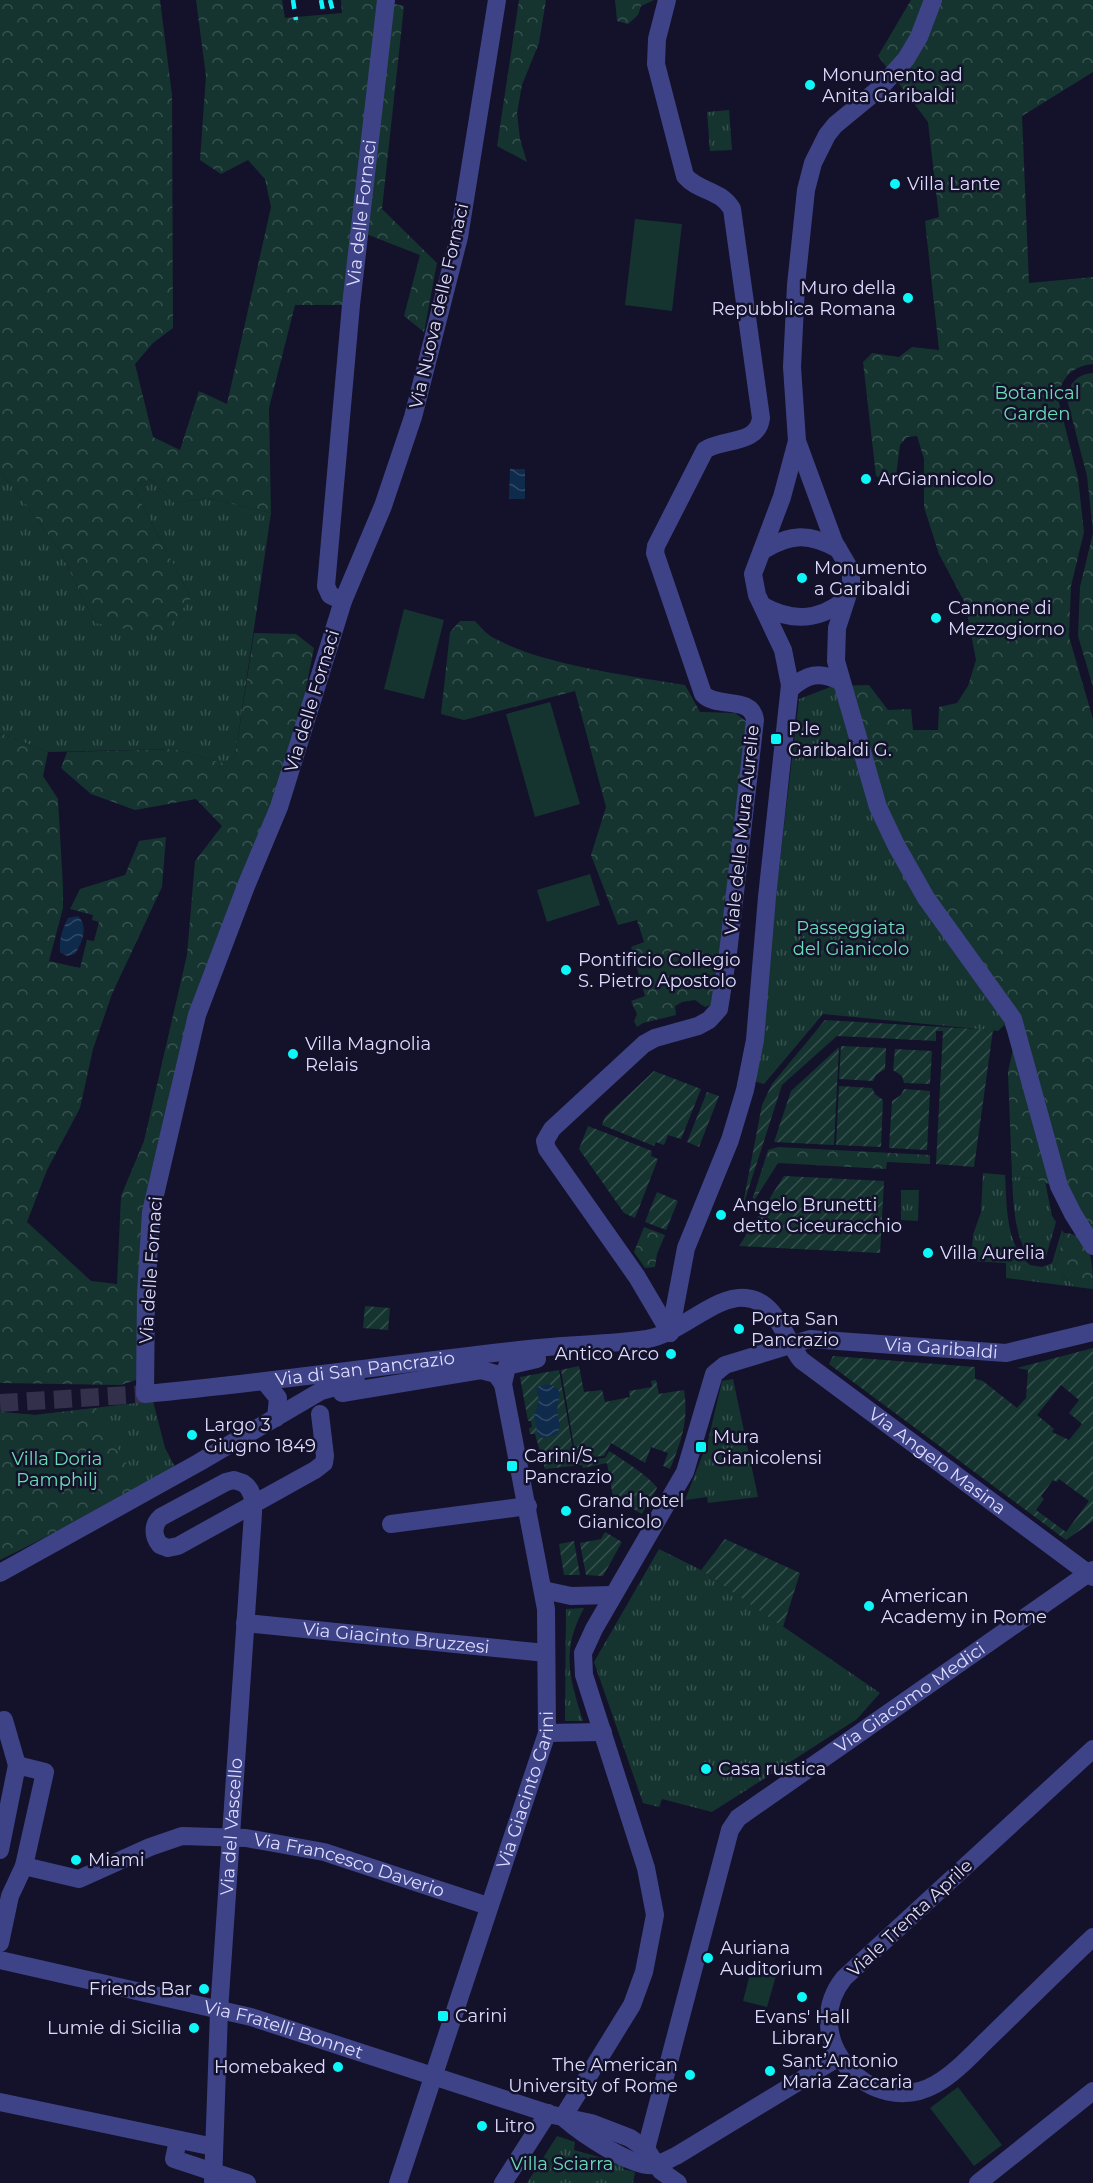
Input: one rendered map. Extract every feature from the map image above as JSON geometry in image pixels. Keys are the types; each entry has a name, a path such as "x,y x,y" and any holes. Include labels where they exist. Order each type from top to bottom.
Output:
{"street":[{"name":"Via delle Fornaci","path":"265,1382 145,1394 146,1294 152,1212 197,1015 279,807 343,601 330,595 326,586 350,316 386,0"},
{"name":"Via Nuova delle Fornaci","path":"343,601 383,506 423,382 459,237 497,0"},
{"name":"Viale delle Mura Aurelie","path":"667,0 657,39 657,69 685,176 696,185 724,198 732,209 761,418 760,425 750,436 705,450 656,546 656,553 703,694 712,700 747,707 753,713 755,720 728,953 719,1009 709,1020 698,1026 655,1038 644,1044 552,1129 545,1141 547,1149 637,1277 670,1333"},
{"path":"933,0 919,37 906,58 880,88 831,130 813,163 806,190 796,285 792,367 797,441 813,490 838,549 851,571 850,585 836,639 840,681 876,801 889,832 926,898 1013,1019 1059,1186 1093,1246"},
{"path":"670,1333 686,1248 730,1140 745,1090 755,1040 767,897 790,689 789,673 783,650 753,578 754,568 782,497 797,441"},
{"path":"762,551 782,540 800,535 820,540 838,549"},
{"path":"763,606 787,616 812,617 825,613 845,600"},
{"path":"790,689 812,675 827,675 840,681"},
{"name":"Via Angelo Masina","path":"718,1305 736,1298 756,1300 772,1313 801,1360 1091,1574"},
{"name":"Via di San Pancrazio","path":"265,1382 532,1348 597,1345 660,1337 718,1305"},
{"name":"Via Garibaldi","path":"613,1595 681,1480 701,1424 710,1381 720,1367 810,1339 1006,1353 1093,1332"},
{"name":"Via di San Pancrazio","path":"503,1384 505,1370 511,1364 597,1345"},
{"name":"Via di San Pancrazio","path":"0,1573 326,1389 349,1382 438,1368 465,1358"},
{"name":"Via di San Pancrazio","path":"265,1382 316,1395 333,1395 482,1370 496,1374 503,1384"},
{"name":"Via di San Pancrazio","path":"265,1382 278,1398 279,1410 276,1418"},
{"name":"Via Giacinto Carini","path":"398,2183 547,1733 543,1590 503,1384"},
{"path":"253,1506 250,1488 243,1482 234,1480 170,1511 158,1520 154,1533 160,1545 172,1548 253,1506 324,1463 325,1453 320,1414"},
{"path":"155,1487 170,1511"},
{"name":"Via del Vascello","path":"213,2177 219,2011 253,1506"},
{"path":"391,1524 528,1506"},
{"name":"Via Giacomo Medici","path":"646,2149 730,1830 745,1812 1091,1574"},
{"path":"543,1590 571,1596 613,1595"},
{"path":"503,2183 555,2115 632,2005 644,1972 653,1935 654,1906 651,1887 587,1688 582,1661 594,1629 613,1595"},
{"name":"Via Giacinto Bruzzesi","path":"245,1623 546,1653"},
{"path":"0,1850 16,1765 4,1720"},
{"path":"547,1733 603,1732"},
{"name":"Viale Trenta Aprile","path":"1093,1749 844,1978 834,1995 828,2022 830,2036 839,2057 858,2078 884,2091 913,2093 936,2085 958,2068 1093,1937"},
{"path":"0,1943 5,1891 24,1866 45,1772 16,1765"},
{"name":"Via Francesco Daverio","path":"24,1866 79,1879 150,1847 182,1836 232,1837 324,1852 488,1906"},
{"name":"Via Fratelli Bonnet","path":"0,1960 251,2017 433,2078 555,2115"},
{"path":"555,2115 609,2148 643,2164 655,2165 676,2156 839,2057"},
{"path":"978,2183 1093,2091"},
{"path":"0,2102 214,2147"},
{"path":"555,2115 602,2126 630,2138 646,2149 655,2165 678,2183"},
{"path":"178,2140 174,2159 213,2177 247,2183"}],"green space":[{"path":"0,0 160,0 172,95 173,328 153,343 135,364 153,437 180,450 199,391 227,404 271,207 265,179 248,160 221,174 200,160 206,76 196,0 282,0 285,18 342,13 341,0 386,0 386,2 404,6 382,209 437,263 424,332 404,316 420,255 361,232 351,305 295,305 269,408 271,513 207,498 175,503 149,479 134,489 191,598 162,636 95,623 59,549 0,470"},
{"path":"519,0 546,0 539,43 522,85 517,113 520,139 527,162 497,146"},
{"path":"615,0 654,0 641,6 638,15 628,24 617,21"},
{"name":"Botanical Garden","path":"911,0 1093,0 1093,72 1022,116 1029,283 1093,277 1093,364 1079,368 1068,375 1061,385 1058,399 1078,478 1084,532 1071,586 1069,637 1093,719 1093,1234 1069,1199 1054,1186 1012,1176 1008,1072 1014,1044 1004,1025 1004,1013 926,910 875,822 833,686 869,685 888,710 911,709 913,730 938,730 939,707 957,703 968,686 976,660 965,603 939,554 924,507 924,459 917,436 907,437 900,445 895,484 891,485 876,476 863,362 872,353 899,357 912,347 939,350 925,221 939,217 928,122 878,56"},
{"path":"729,110 732,150 710,151 707,112"},
{"path":"635,219 682,224 672,311 625,305"},
{"path":"1093,373 1093,531 1087,476 1067,399 1072,384 1078,377"},
{"path":"0,470 59,549 95,623 191,598 134,489 149,479 175,503 207,498 271,513 235,757 223,763 174,749 48,752 0,733"},
{"path":"1093,533 1093,687 1078,636 1080,587"},
{"path":"404,609 444,620 424,699 384,689"},
{"path":"460,621 475,621 492,637 535,655 586,668 685,685 700,712 735,713 746,721 721,955 711,1005 705,1007 695,1000 682,1002 675,1006 676,1015 643,1023 637,1027 634,1021 637,1014 631,1001 645,996 631,947 644,942 637,920 618,925 591,855 606,807 575,691 464,720 441,714 450,632"},
{"path":"254,633 296,634 314,648 293,752 229,912 152,1181 136,1380 121,1385 0,1383 0,733 48,752 43,776 58,799 63,888 63,908 49,961 80,968 87,940 94,941 99,922 92,920 93,915 70,909 80,889 125,875 139,841 166,837 162,887 112,994 93,1049 80,1108 47,1170 27,1222 91,1281 117,1284 121,1196 144,1141 187,955 195,861 222,826 196,799 135,810 91,794 61,768 67,752 174,749 223,763 235,757"},
{"name":"Passeggiata del Gianicolo","path":"833,686 1004,1013 1004,1025 998,1031 823,1014 764,1084 754,1081 799,699"},
{"path":"550,702 580,804 535,817 506,714"},
{"path":"590,874 600,905 547,922 537,890"},
{"path":"825,1020 993,1030 974,1167 936,1164 943,1031 936,1031 936,1041 837,1036 782,1085 742,1209 762,1105 772,1084"},
{"path":"841,1046 886,1048 885,1069 876,1075 873,1081 839,1079"},
{"path":"839,1047 834,1145 774,1142 791,1091"},
{"path":"895,1049 932,1051 930,1084 904,1083 902,1076 893,1070"},
{"path":"654,1071 701,1089 681,1139 668,1135 664,1145 656,1142 654,1146 602,1125 605,1117"},
{"path":"839,1086 872,1088 875,1094 883,1100 881,1147 836,1145"},
{"path":"904,1089 930,1091 927,1150 889,1148 892,1101 901,1095"},
{"path":"707,1092 719,1096 699,1147 687,1142"},
{"path":"588,1126 652,1151 651,1156 658,1159 635,1218 624,1213 579,1149"},
{"path":"778,1147 930,1155 930,1164 887,1162 886,1169 778,1163 750,1207 768,1150"},
{"path":"983,1173 1005,1175 1007,1211 1012,1235 1022,1257 1030,1265 1042,1267 1052,1263 1062,1230 1064,1233 1057,1262 1053,1266 1076,1287 1006,1278 1006,1263 971,1261 973,1235 981,1212"},
{"path":"784,1176 884,1181 880,1253 739,1246"},
{"path":"1012,1176 1045,1181 1052,1216 1056,1222 1045,1260 1035,1259 1027,1252 1021,1241 1017,1228"},
{"path":"901,1190 919,1190 918,1221 901,1220"},
{"path":"657,1192 678,1201 666,1230 645,1222"},
{"path":"644,1227 665,1235 657,1254 655,1267 645,1268 634,1252"},
{"path":"1064,1233 1074,1235 1086,1245 1093,1271 1093,1289 1076,1287 1053,1266 1057,1262"},
{"path":"365,1306 390,1308 388,1330 363,1328"},
{"path":"1093,1348 1093,1521 1066,1540 829,1364 833,1356 975,1367 975,1379 983,1381 1017,1408 1026,1398 1028,1370 1017,1368","holes":["1061,1385 1079,1400 1069,1413 1082,1424 1069,1440 1052,1432 1054,1429 1037,1415","1059,1479 1089,1501 1066,1532 1036,1510 1044,1499 1041,1496 1053,1480 1057,1482"]},
{"path":"579,1366 584,1392 602,1390 605,1402 630,1397 629,1391 652,1387 651,1381 656,1380 659,1394 684,1390 683,1431 670,1469 663,1466 668,1453 651,1447 645,1463 611,1443 604,1456 576,1458 561,1370"},
{"path":"559,1370 575,1461 605,1458 609,1451 643,1474 657,1488 642,1514 613,1497 607,1463 583,1468 582,1465 545,1469 535,1434 530,1434 531,1421 528,1421 520,1377"},
{"path":"733,1379 758,1497 708,1503 707,1497 685,1500 708,1441 722,1381"},
{"path":"153,1401 165,1448 175,1467 139,1487 0,1412 35,1415"},
{"name":"Villa Doria Pamphilj","path":"96,1408 139,1487 100,1510 0,1560 0,1412 35,1415"},
{"path":"605,1532 622,1542 603,1576 586,1575 580,1543 601,1539"},
{"path":"725,1539 800,1573 783,1627 701,1570"},
{"path":"574,1541 580,1575 564,1575 559,1544"},
{"path":"659,1549 701,1570 880,1693 857,1719 712,1812 662,1799 659,1807 643,1803 594,1662"},
{"path":"584,1608 572,1638 570,1651 571,1677 583,1721 565,1721 566,1609"},
{"path":"753,1962 778,1969 767,2007 743,2001"},
{"path":"958,2087 1002,2145 974,2166 930,2108"},
{"name":"Villa Sciarra","path":"557,2136 575,2142 574,2150 624,2164 623,2169 635,2172 633,2183 527,2183"}],"water":[{"path":"510,469 525,469 525,499 509,499"},
{"path":"78,916 84,930 82,940 75,954 67,956 60,952 62,933 68,918"},
{"path":"549,1384 557,1388 560,1393 557,1410 560,1427 556,1435 542,1438 538,1436 534,1416 539,1400 536,1389"}],"tunnel":[{"path":"0,1403 145,1394"}],"railway":[{"path":"293,0 296,20"},
{"path":"321,0 324,16"},
{"path":"330,0 334,15"}],"place":[{"name":"Monumento ad Anita Garibaldi","path":"810,85"},
{"name":"Villa Lante","path":"895,184"},
{"name":"Muro della Repubblica Romana","path":"908,298"},
{"name":"ArGiannicolo","path":"866,479"},
{"name":"Monumento a Garibaldi","path":"802,578"},
{"name":"Cannone di Mezzogiorno","path":"936,618"},
{"name":"P.le Garibaldi G.","path":"776,739"},
{"name":"Pontificio Collegio S. Pietro Apostolo","path":"566,970"},
{"name":"Villa Magnolia Relais","path":"293,1054"},
{"name":"Angelo Brunetti detto Ciceuracchio","path":"721,1215"},
{"name":"Villa Aurelia","path":"928,1253"},
{"name":"Porta San Pancrazio","path":"739,1329"},
{"name":"Antico Arco","path":"671,1354"},
{"name":"Largo 3 Giugno 1849","path":"192,1435"},
{"name":"Mura Gianicolensi","path":"701,1447"},
{"name":"Carini/S. Pancrazio","path":"512,1466"},
{"name":"Grand hotel Gianicolo","path":"566,1511"},
{"name":"American Academy in Rome","path":"869,1606"},
{"name":"Casa rustica","path":"706,1769"},
{"name":"Miami","path":"76,1860"},
{"name":"Auriana Auditorium","path":"708,1958"},
{"name":"Friends Bar","path":"204,1989"},
{"name":"Evans' Hall Library","path":"802,1997"},
{"name":"Carini","path":"443,2016"},
{"name":"Lumie di Sicilia","path":"194,2028"},
{"name":"Homebaked","path":"338,2067"},
{"name":"Sant’Antonio Maria Zaccaria","path":"770,2071"},
{"name":"The American University of Rome","path":"690,2075"},
{"name":"Litro","path":"482,2126"}]}
